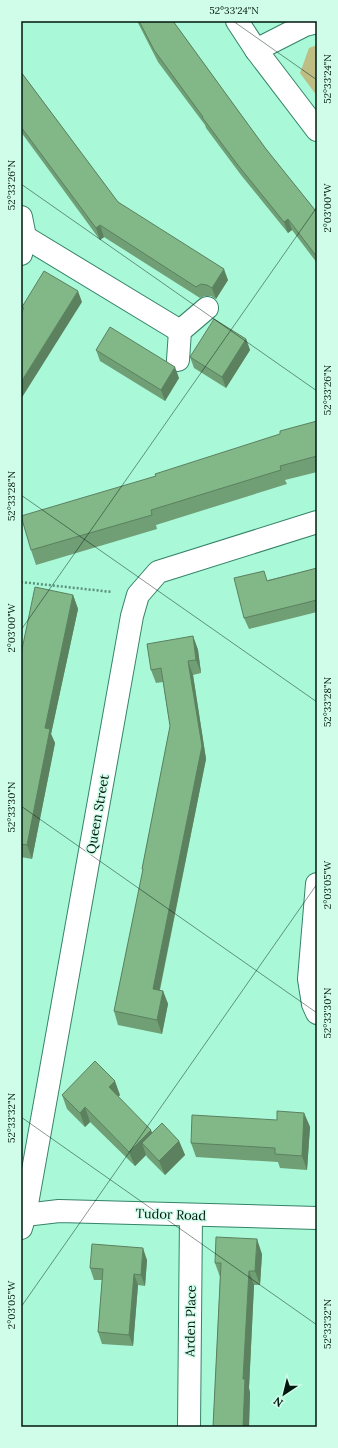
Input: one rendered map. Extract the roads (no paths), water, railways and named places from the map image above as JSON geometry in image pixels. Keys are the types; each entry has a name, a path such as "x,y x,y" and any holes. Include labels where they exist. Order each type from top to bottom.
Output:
{"street":[{"path":"237,21 256,50 317,130"},
{"path":"256,50 305,25 317,22"},
{"path":"22,236 180,331"},
{"path":"178,360 180,331 207,308"},
{"name":"Queen Street","path":"23,1221 132,616 138,595 158,572 317,522"},
{"path":"317,884 309,979 313,1004 317,1013"},
{"name":"Tudor Road","path":"23,1221 59,1211 317,1218"},
{"name":"Arden Place","path":"189,1427 191,1215"}]}
